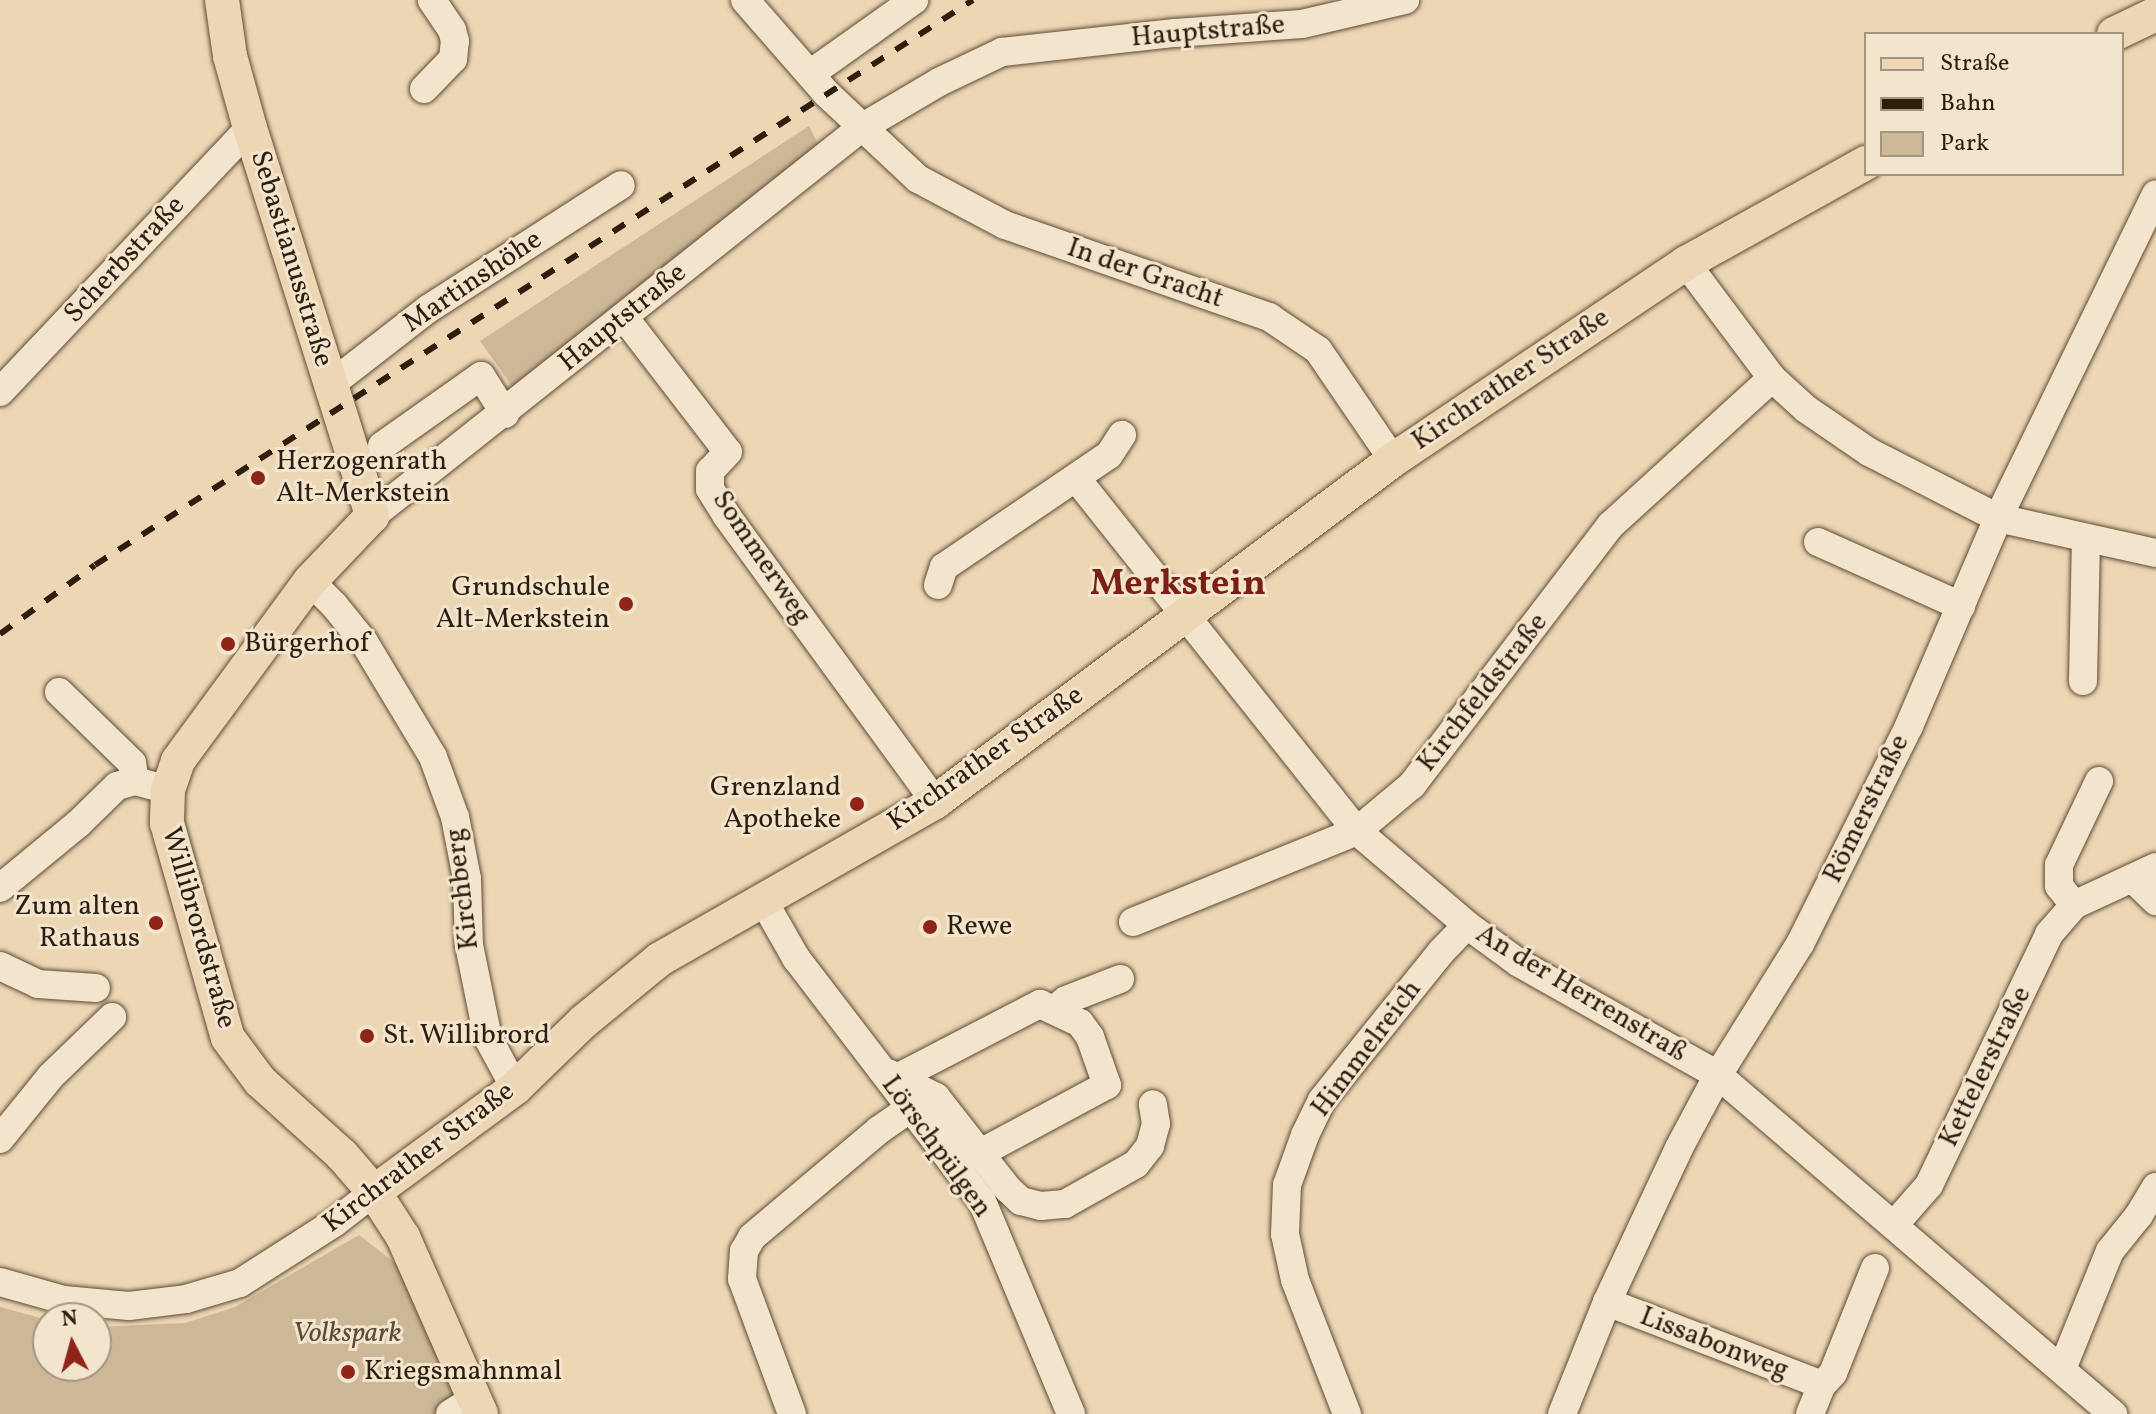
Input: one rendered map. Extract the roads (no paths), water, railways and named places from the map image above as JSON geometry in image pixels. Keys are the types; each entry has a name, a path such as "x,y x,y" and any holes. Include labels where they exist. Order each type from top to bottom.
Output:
{"main road":[{"name":"Sebastianusstraße","path":"222,0 230,56 250,128 372,516"},
{"path":"2118,32 2156,14"},
{"name":"Kirchrather Straße","path":"374,1192 515,1088 583,1022 660,959 935,802 1183,613 1393,460 1686,263 1864,164"},
{"name":"Hauptstraße","path":"168,790 178,761 310,581 372,516"},
{"name":"Willibrordstraße","path":"168,790 167,823 228,1038 260,1081 342,1155 374,1192 403,1237 468,1409"}],"street":[{"path":"424,89 453,59 455,41 452,30 432,0"},
{"name":"In der Gracht","path":"745,0 861,128 918,179 1005,225 1269,317 1318,350 1393,460"},
{"path":"810,74 914,0"},
{"name":"Hauptstraße","path":"372,516 505,414 861,128 939,82 1002,52 1175,33 1302,24 1405,0"},
{"name":"Scherbstraße","path":"0,392 250,128"},
{"name":"Martinshöhe","path":"330,385 428,309 621,185"},
{"name":"Römerstraße","path":"1562,1414 1607,1302 1679,1148 1718,1075 1800,944 1909,726 1998,518 2156,194"},
{"path":"1686,263 1772,378 1806,409 1869,452 1998,518 2086,540 2156,553"},
{"name":"Sommerweg","path":"624,317 728,452 710,471 710,489 726,515 935,802"},
{"path":"382,446 481,376 505,414"},
{"name":"Kirchfeldstraße","path":"1133,922 1357,831 1412,785 1611,525 1772,378"},
{"path":"938,585 944,567 1109,455 1122,435"},
{"name":"An der Herrenstraß","path":"1076,478 1357,831 1467,925 1519,963 1718,1075 2113,1414"},
{"path":"2083,681 2087,611 2083,586 2086,540"},
{"path":"1818,542 1961,606"},
{"name":"Kirchberg","path":"310,581 364,642 433,757 455,817 467,879 469,945 488,1038 515,1088"},
{"path":"59,692 132,763 135,781"},
{"path":"0,888 78,824 117,786 135,781 168,790"},
{"path":"2074,905 2059,886 2059,865 2099,781"},
{"path":"2144,873 2156,901"},
{"name":"Kettelerstraße","path":"1894,1225 1929,1185 2049,934 2074,905 2144,873"},
{"name":"Lörschpülgen","path":"763,900 796,958 888,1074 910,1108 982,1201 1071,1414"},
{"name":"Himmelreich","path":"1347,1414 1295,1280 1285,1234 1287,1185 1322,1100 1441,952 1467,925"},
{"path":"0,966 38,984 96,988"},
{"path":"1055,1009 1066,1000 1120,979"},
{"path":"888,1074 1040,1004 1080,1023 1090,1037 1107,1085 980,1153"},
{"path":"0,1139 51,1076 112,1017"},
{"path":"888,1074 936,1097 1021,1201 1041,1206 1065,1204 1136,1164 1150,1146 1156,1124 1153,1104"},
{"path":"792,1414 742,1279 744,1251 752,1237 879,1130 910,1108"},
{"path":"2062,1369 2110,1251 2139,1215 2156,1187"},
{"name":"Kirchrather Straße","path":"0,1282 64,1300 129,1306 186,1299 240,1283 334,1223 374,1192"},
{"name":"Lissabonweg","path":"1810,1414 1822,1385 1833,1373 1875,1268"},
{"name":"Lissabonweg","path":"1607,1302 1822,1385"}],"railway":[{"path":"0,634 95,565 973,0"}],"place":[{"name":"Herzogenrath Alt-Merkstein","path":"258,478"},
{"name":"Grundschule Alt-Merkstein","path":"626,604"},
{"name":"Bürgerhof","path":"228,644"},
{"name":"Grenzland Apotheke","path":"857,804"},
{"name":"Zum alten Rathaus","path":"156,923"},
{"name":"Rewe","path":"930,927"},
{"name":"St. Willibrord","path":"367,1036"},
{"name":"Kriegsmahnmal","path":"348,1372"}],"district":[{"name":"Merkstein","path":"1178,586"}],"park label":[{"name":"Volkspark","path":"347,1334"}]}
